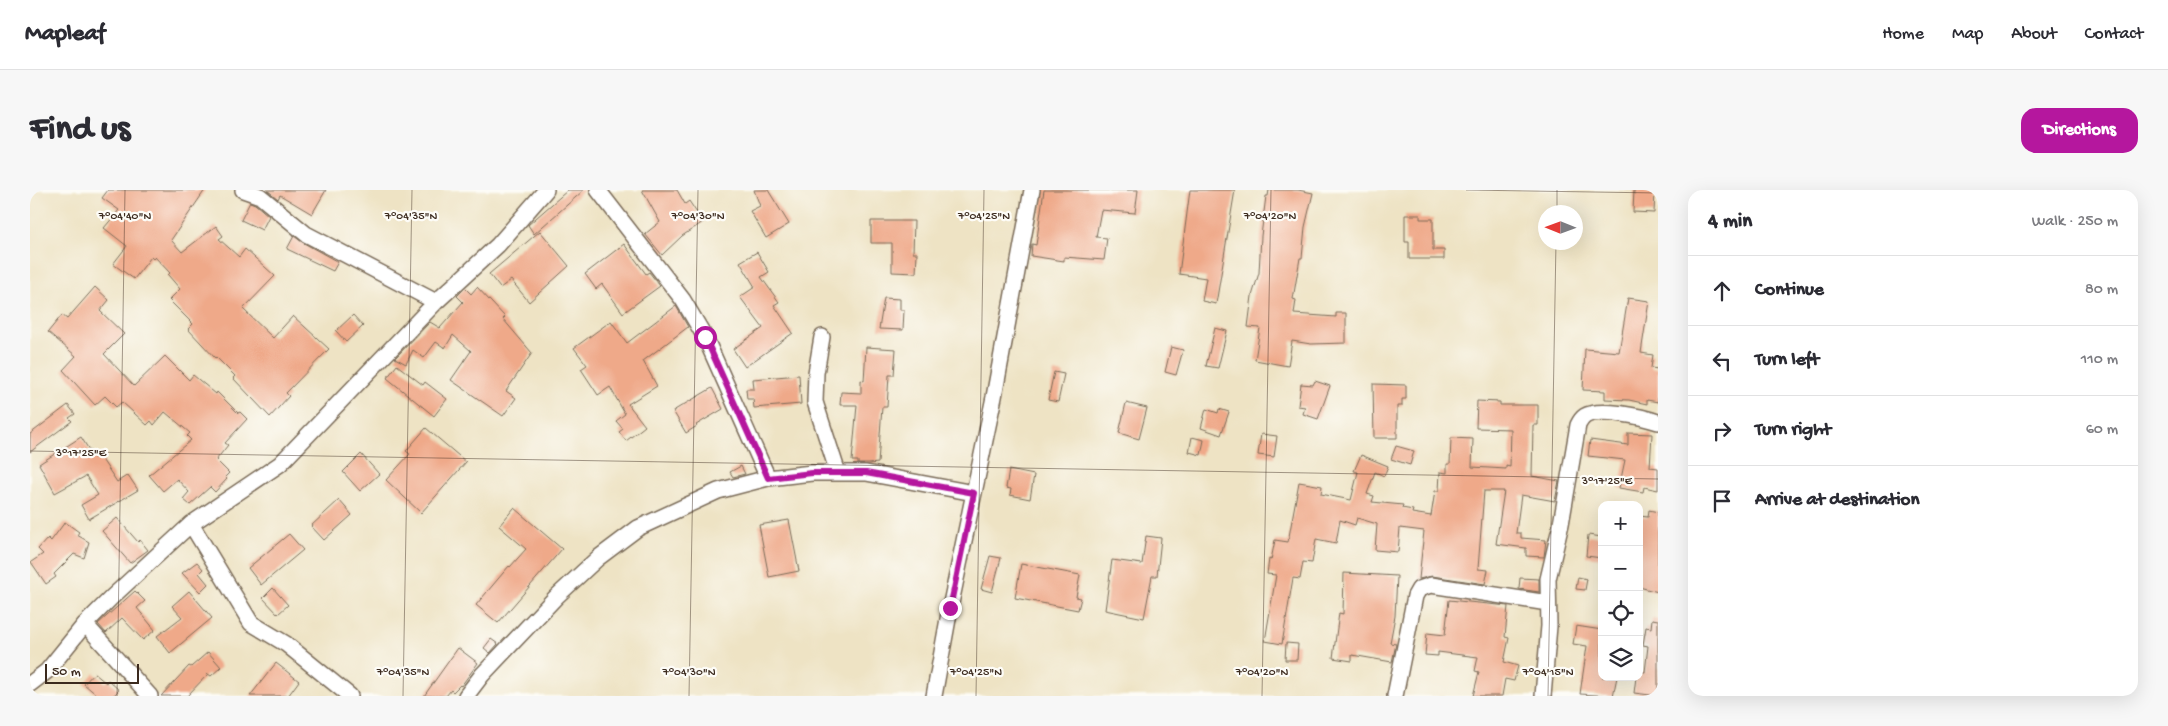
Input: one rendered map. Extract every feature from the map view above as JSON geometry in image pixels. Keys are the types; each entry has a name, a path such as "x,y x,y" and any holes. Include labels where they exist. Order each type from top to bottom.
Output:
{"street":[{"path":"243,190 260,196 306,234 436,302"},
{"path":"30,684 47,671 85,624 191,524 280,464 436,302 498,244 546,190"},
{"path":"598,190 683,300 705,337 768,478"},
{"path":"934,696 1032,190"},
{"path":"822,337 816,373 815,402 838,473"},
{"path":"1543,696 1549,626 1548,578 1561,524 1578,425 1583,417 1595,413 1637,415 1658,422"},
{"path":"466,696 482,675 556,597 598,558 638,528 718,491 768,478 866,473 974,493"},
{"path":"191,524 251,623 286,644 350,696"},
{"path":"1395,696 1411,612 1415,596 1419,590 1431,585 1548,603"},
{"path":"85,624 150,696"}],"building":[{"path":"108,190 205,190 171,240 182,252 216,226 223,236 219,239 239,257 245,249 275,276 243,309 273,338 293,316 329,349 286,393 289,396 270,417 233,378 235,376 188,329 193,324 169,300 180,289 168,275 170,273 155,257 153,259 151,257 134,279 113,264 127,246 104,228 119,210 102,198"},
{"path":"267,190 326,190 312,214 280,195 278,199"},
{"path":"568,190 584,190 534,234 528,225"},
{"path":"642,190 677,190 685,204 689,201 703,222 682,236 662,255 645,234 660,222"},
{"path":"754,190 768,190 789,224 766,238 750,211 760,206"},
{"path":"1044,190 1138,190 1135,213 1101,210 1096,237 1107,238 1104,260 1064,257 1064,261 1031,256 1032,244 1036,245"},
{"path":"1190,190 1235,190 1216,304 1202,301 1206,278 1179,274"},
{"path":"1269,190 1298,190 1313,193 1305,227 1302,258 1300,258 1293,299 1296,300 1294,314 1336,317 1336,313 1346,313 1346,343 1311,344 1292,341 1288,366 1255,360 1260,328 1248,327 1252,296 1259,273 1261,236 1266,196 1268,196"},
{"path":"1634,190 1655,190 1654,213 1633,212"},
{"path":"250,202 269,216 262,230 241,220"},
{"path":"1405,215 1420,215 1420,219 1433,219 1433,250 1444,250 1444,259 1409,259 1409,242 1405,242"},
{"path":"871,221 914,221 913,253 917,253 916,273 892,272 892,243 871,243"},
{"path":"540,231 569,266 529,302 511,280 500,288 489,274"},
{"path":"294,236 338,262 333,271 287,249"},
{"path":"624,244 646,274 649,272 660,286 623,313 602,284 596,289 585,274"},
{"path":"757,252 769,272 761,277 779,302 774,305 793,333 745,367 733,349 763,328 740,297 755,287 740,262"},
{"path":"95,287 109,300 100,311 124,334 104,354 134,386 165,356 189,380 193,375 216,394 217,392 238,413 240,412 247,419 225,443 228,445 216,460 229,473 225,477 227,479 215,492 210,487 190,505 183,499 189,492 177,479 163,491 149,475 191,440 187,436 190,433 165,412 154,425 151,421 147,425 122,402 116,407 105,396 95,405 63,370 76,356 48,332 62,315 67,319"},
{"path":"477,287 505,317 503,319 532,353 506,391 516,398 503,416 451,380 471,351 453,335 445,348 436,342 424,358 413,350 406,364 395,358 430,322 440,328 463,302 457,296 465,288 471,294"},
{"path":"884,298 900,299 900,310 904,310 903,330 879,329"},
{"path":"1628,298 1649,301 1641,353 1653,355 1651,368 1658,369 1658,402 1647,400 1647,404 1629,400 1605,399 1605,391 1583,390 1585,349 1619,352"},
{"path":"676,306 688,327 643,361 657,386 628,404 645,426 626,441 619,432 623,429 616,421 625,414 610,387 598,395 581,369 587,365 574,348 611,321 627,343"},
{"path":"353,315 363,326 346,342 336,331"},
{"path":"1215,328 1227,331 1218,368 1206,366"},
{"path":"866,347 896,349 894,375 889,375 887,407 882,407 878,463 858,464 858,461 852,461 857,405 840,405 841,392 861,393 861,380 864,381"},
{"path":"1171,347 1183,350 1176,375 1165,372"},
{"path":"397,365 423,385 425,382 447,399 434,416 387,378"},
{"path":"1054,372 1064,374 1058,402 1048,400"},
{"path":"799,375 801,404 754,408 753,399 747,399 746,389 754,389 753,379"},
{"path":"1315,381 1330,386 1318,419 1303,414 1305,407 1298,406 1301,384 1313,385"},
{"path":"1373,384 1406,385 1406,399 1402,399 1402,406 1397,406 1397,438 1374,438"},
{"path":"712,388 723,409 686,433 673,411"},
{"path":"1477,401 1500,402 1500,405 1538,405 1538,425 1533,425 1532,476 1559,481 1555,501 1521,495 1516,533 1521,533 1521,538 1546,540 1544,557 1526,556 1526,548 1496,544 1504,491 1484,491 1478,569 1488,570 1485,584 1432,576 1419,579 1424,531 1400,528 1398,552 1375,550 1377,524 1357,518 1355,525 1340,520 1336,543 1316,539 1312,563 1303,562 1300,579 1293,578 1282,644 1265,641 1276,575 1267,574 1269,559 1271,560 1275,540 1288,542 1299,482 1322,486 1321,494 1351,500 1358,472 1354,471 1361,455 1388,466 1384,476 1375,472 1367,494 1374,496 1372,502 1403,505 1402,508 1413,510 1412,513 1431,516 1435,491 1439,491 1440,472 1447,473 1447,464 1450,464 1451,438 1473,439 1472,467 1506,469 1506,466 1510,467 1511,429 1476,428"},
{"path":"1126,403 1147,408 1139,439 1119,433"},
{"path":"68,405 75,414 69,418 72,421 30,452 30,434"},
{"path":"1206,409 1218,413 1219,409 1229,412 1221,435 1201,428"},
{"path":"426,428 466,462 421,513 386,480 410,454 406,451"},
{"path":"1628,433 1652,434 1650,467 1658,468 1658,490 1644,487 1643,492 1619,488 1625,460 1588,456 1590,440 1628,445"},
{"path":"1261,434 1277,436 1274,457 1258,455"},
{"path":"81,437 94,458 99,455 117,482 128,475 138,490 89,519 81,505 98,495 86,476 55,493 39,464"},
{"path":"1192,437 1204,440 1201,455 1189,452"},
{"path":"1396,446 1414,451 1410,465 1391,459"},
{"path":"361,454 379,474 360,491 343,472"},
{"path":"741,466 745,474 733,477 730,472"},
{"path":"1009,470 1034,475 1030,499 1010,495 1011,489 1006,488"},
{"path":"339,500 352,515 324,540 311,526"},
{"path":"514,508 562,549 498,623 476,605 526,549 499,526"},
{"path":"1649,510 1658,512 1658,592 1643,588 1643,516 1648,517"},
{"path":"117,518 138,542 140,540 148,550 130,563 102,531"},
{"path":"789,520 799,571 769,577 759,525"},
{"path":"65,522 79,532 77,535 89,542 84,558 74,554 54,574 56,577 46,584 31,562 43,554 38,549 48,538 51,541"},
{"path":"289,534 303,550 261,585 248,568"},
{"path":"1588,535 1598,536 1598,558 1586,556"},
{"path":"1146,536 1161,538 1157,576 1152,576 1144,618 1105,610 1112,560 1142,564"},
{"path":"990,556 1001,558 992,592 981,589"},
{"path":"197,562 203,569 199,573 208,584 200,592 182,573"},
{"path":"1021,564 1080,575 1076,597 1081,598 1078,610 1015,598"},
{"path":"1344,573 1397,576 1395,616 1390,643 1396,644 1392,662 1352,655 1352,661 1333,658 1339,613 1343,614"},
{"path":"1578,577 1587,579 1585,590 1576,589"},
{"path":"1520,578 1539,579 1539,592 1519,589"},
{"path":"273,588 288,605 278,614 263,598"},
{"path":"135,591 145,601 137,608 155,630 143,640 122,618 106,633 98,624"},
{"path":"189,591 212,618 170,653 157,636 182,617 172,606"},
{"path":"1449,600 1508,606 1505,637 1509,638 1504,662 1518,666 1514,681 1505,679 1502,696 1473,696 1479,672 1475,671 1478,657 1438,652 1438,656 1425,655 1427,633 1445,635"},
{"path":"1652,619 1658,620 1658,696 1634,693 1636,681 1643,681 1648,646 1643,645 1646,627 1651,628"},
{"path":"1576,626 1598,629 1598,681 1616,681 1613,696 1580,694 1587,646 1573,644"},
{"path":"491,639 498,644 490,653 484,648"},
{"path":"1286,643 1298,644 1297,660 1285,660"},
{"path":"458,648 478,663 461,686 453,692 451,690 446,696 424,696"},
{"path":"208,652 221,667 211,676 208,674 187,696 161,696 189,666 191,667"},
{"path":"276,663 299,681 288,696 250,696"},
{"path":"94,673 106,683 108,680 119,690 113,696 98,696 84,684"}],"route":[{"path":"705,337 768,478 812,473 866,473 974,493 950,608"}]}
